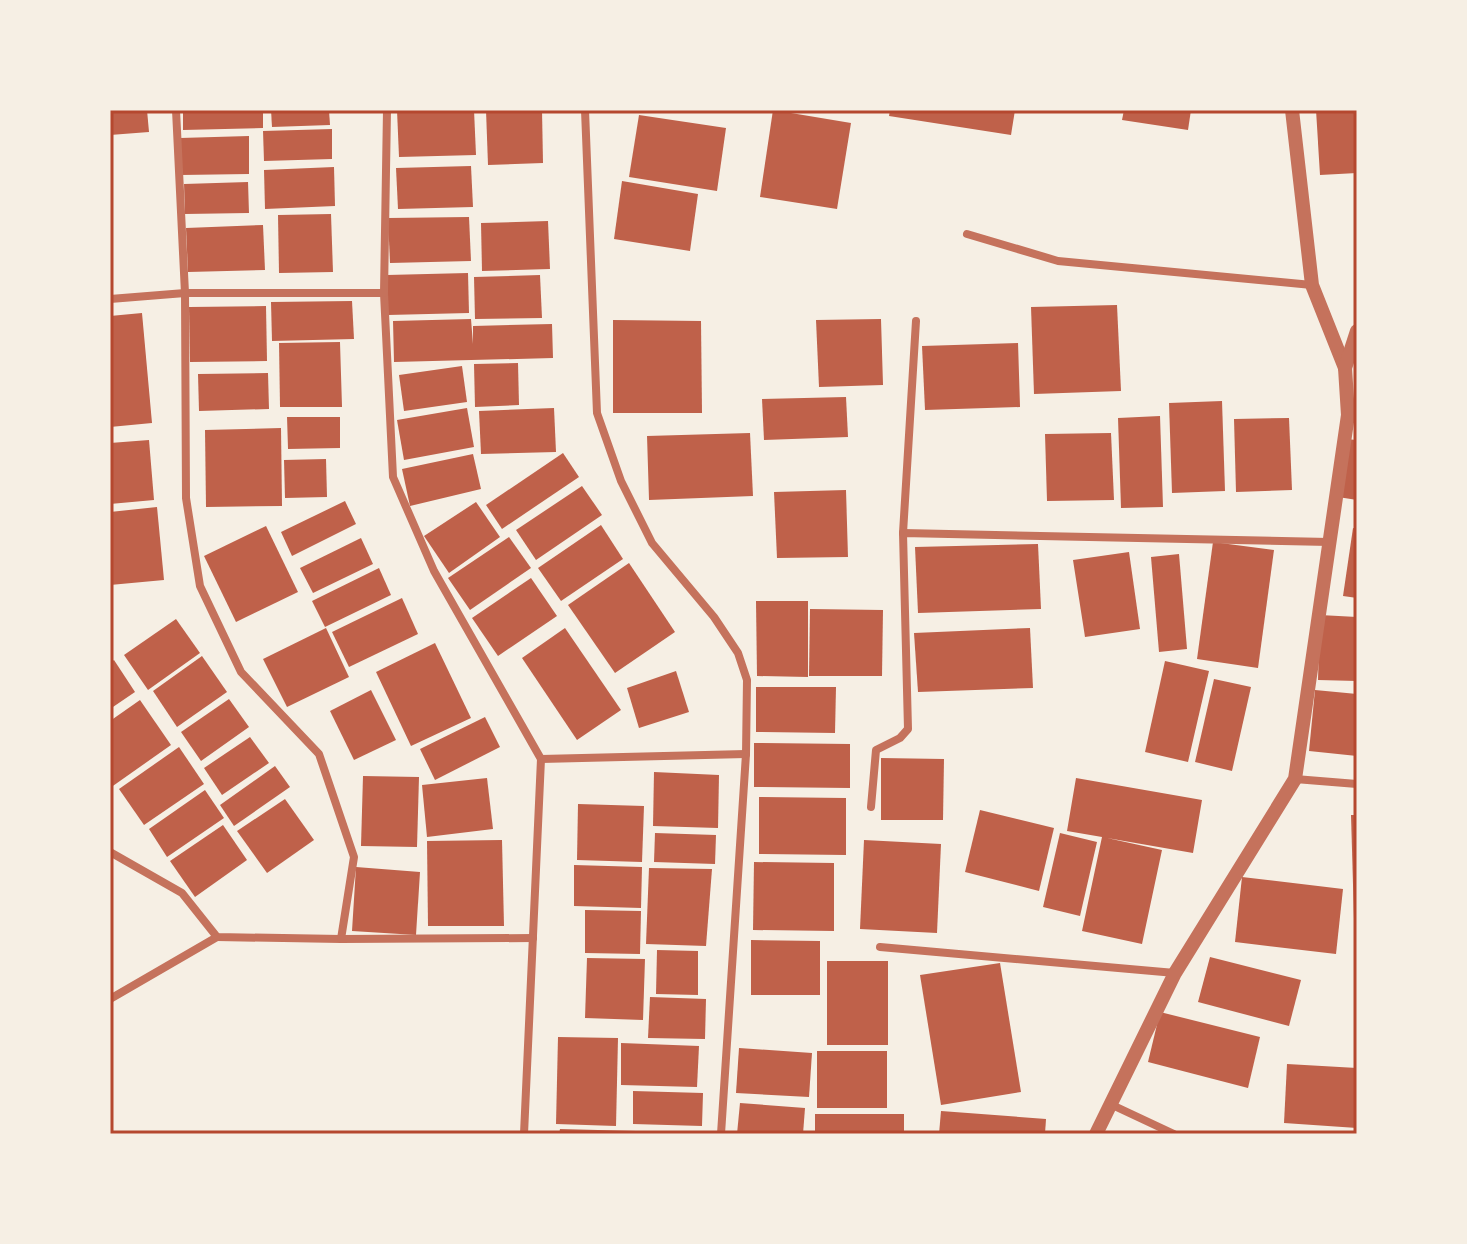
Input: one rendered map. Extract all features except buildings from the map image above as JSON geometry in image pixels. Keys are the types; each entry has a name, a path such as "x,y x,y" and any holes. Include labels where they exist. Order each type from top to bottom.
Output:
{"street":[{"path":"176,110 185,293 186,498 200,586 241,672 319,754 354,857 341,939"},
{"path":"387,110 384,293 393,477 434,571 541,759 524,1134"},
{"path":"585,110 597,413 621,481 652,543 714,617 738,653 747,680 746,754 721,1134"},
{"path":"1096,1134 1175,973 1295,779 1348,415 1345,368 1312,285 1292,110"},
{"path":"967,234 1058,261 1312,285"},
{"path":"110,299 185,293 384,293"},
{"path":"871,807 876,750 900,738 908,729 903,533 916,321"},
{"path":"1345,368 1357,331"},
{"path":"903,533 1329,542"},
{"path":"541,759 746,754"},
{"path":"1295,779 1357,784"},
{"path":"110,852 182,893 217,937"},
{"path":"110,999 217,937 533,938"},
{"path":"880,947 1175,973"},
{"path":"1110,1104 1174,1134"}]}
